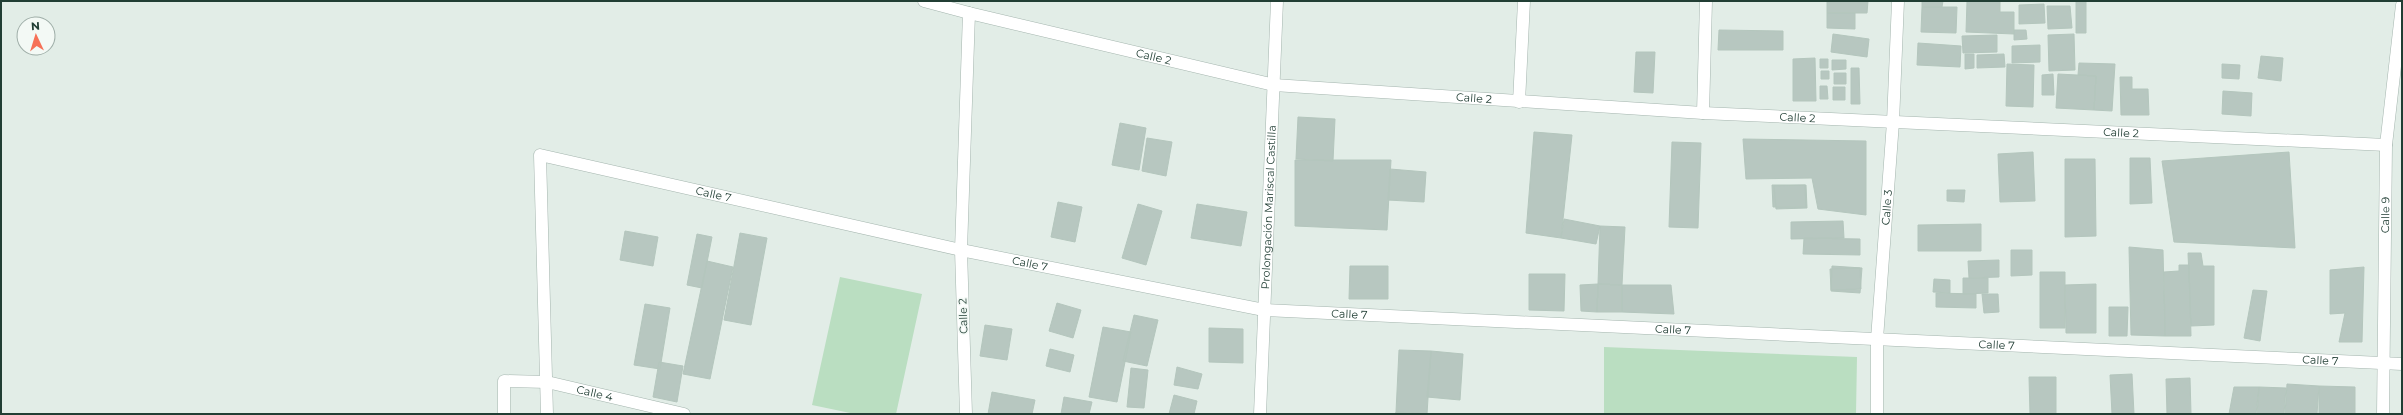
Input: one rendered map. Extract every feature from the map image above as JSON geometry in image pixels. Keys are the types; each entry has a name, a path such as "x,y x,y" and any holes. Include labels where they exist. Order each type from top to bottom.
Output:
{"street":[{"path":"924,1 969,13"},
{"name":"Prolongación Mariscal Castilla","path":"1260,414 1277,1"},
{"path":"1519,102 1524,1"},
{"path":"1703,113 1706,1"},
{"name":"Calle 3","path":"1877,414 1878,339 1893,122 1898,1"},
{"name":"Calle 2","path":"966,414 961,250 969,13 1274,85 1703,113 2386,145"},
{"name":"Calle 9","path":"2383,414 2385,363 2386,145 2401,14"},
{"name":"Calle 7","path":"547,382 540,155 961,250 1264,310 2402,364"},
{"name":"Calle 4","path":"504,414 504,381 547,382 684,414"},
{"path":"547,382 547,414"}],"green space":[{"path":"840,277 922,294 896,414 855,414 812,405"},
{"path":"1604,347 1857,357 1856,414 1604,414"}],"building":[{"path":"1827,1 1868,1 1867,13 1827,13"},
{"path":"1922,1 1943,1 1942,7 1922,7"},
{"path":"1967,1 2000,1 2000,12 2014,12 2014,34 1966,32"},
{"path":"2076,1 2086,1 2086,33 2076,33"},
{"path":"2044,4 2045,23 2019,24 2019,5"},
{"path":"2047,6 2070,6 2072,28 2048,29"},
{"path":"1922,7 1957,7 1956,33 1921,32"},
{"path":"1827,13 1855,13 1855,29 1827,28"},
{"path":"1719,30 1783,31 1783,50 1718,50"},
{"path":"2014,30 2026,30 2027,39 2014,40"},
{"path":"1833,34 1869,39 1867,57 1831,52"},
{"path":"2074,34 2075,70 2049,71 2048,35"},
{"path":"1997,35 1997,52 1963,53 1962,36"},
{"path":"1918,43 1961,46 1960,67 1917,65"},
{"path":"2040,45 2040,62 2012,63 2012,46"},
{"path":"1636,52 1655,52 1653,93 1634,92"},
{"path":"1965,54 1974,54 1974,68 1965,69"},
{"path":"2004,54 2005,67 1977,68 1977,55"},
{"path":"2261,56 2283,58 2281,81 2258,78"},
{"path":"1815,58 1816,101 1793,101 1793,59"},
{"path":"1820,59 1828,59 1828,68 1820,68"},
{"path":"1832,60 1846,60 1846,69 1832,70"},
{"path":"2079,63 2115,64 2112,111 2094,110 2096,76 2078,75"},
{"path":"2007,64 2034,65 2033,107 2006,106"},
{"path":"2222,64 2240,65 2239,79 2222,78"},
{"path":"1851,68 1859,68 1860,104 1851,104"},
{"path":"1821,71 1829,71 1829,79 1821,79"},
{"path":"1834,73 1846,73 1846,84 1834,84"},
{"path":"2053,74 2054,95 2042,95 2042,75"},
{"path":"2058,74 2096,76 2094,110 2056,108"},
{"path":"2120,77 2132,77 2132,89 2148,89 2149,115 2121,115"},
{"path":"1820,86 1827,86 1828,99 1820,99"},
{"path":"1833,87 1845,87 1845,100 1833,100"},
{"path":"2223,91 2252,93 2251,116 2222,114"},
{"path":"1298,117 1335,119 1333,161 1296,159"},
{"path":"1120,123 1146,128 1139,170 1112,165"},
{"path":"1534,132 1572,135 1561,238 1526,233"},
{"path":"1147,138 1172,142 1166,176 1142,171"},
{"path":"1743,139 1866,141 1866,215 1818,209 1812,178 1746,179"},
{"path":"1672,142 1701,143 1698,228 1669,227"},
{"path":"2033,152 2035,201 2000,202 1998,154"},
{"path":"2289,152 2295,248 2174,242 2162,161"},
{"path":"2130,158 2150,158 2152,203 2130,204"},
{"path":"2065,159 2095,159 2096,236 2065,237"},
{"path":"1295,160 1391,160 1387,230 1295,226"},
{"path":"1390,169 1426,172 1424,202 1388,200"},
{"path":"1772,185 1805,185 1806,207 1773,207"},
{"path":"1806,185 1807,208 1776,209 1774,186"},
{"path":"1947,190 1965,190 1964,202 1947,201"},
{"path":"1058,202 1082,207 1075,242 1051,237"},
{"path":"1138,204 1162,211 1146,265 1122,258"},
{"path":"1197,204 1247,212 1241,246 1191,238"},
{"path":"1564,219 1600,226 1596,244 1561,238"},
{"path":"1843,221 1844,238 1791,239 1791,222"},
{"path":"1981,224 1981,251 1918,251 1918,225"},
{"path":"1600,226 1625,227 1622,285 1598,284"},
{"path":"625,231 658,237 653,266 620,260"},
{"path":"740,233 767,238 751,325 724,320"},
{"path":"697,234 712,237 702,288 687,285"},
{"path":"1804,238 1860,239 1860,255 1803,254"},
{"path":"2129,247 2163,250 2165,336 2131,335"},
{"path":"2011,250 2032,250 2032,275 2011,276"},
{"path":"2188,253 2201,253 2203,266 2214,266 2214,325 2191,326"},
{"path":"1999,260 1999,277 1969,278 1968,261"},
{"path":"707,261 733,267 710,379 683,374"},
{"path":"2179,265 2189,265 2191,336 2165,336 2164,272 2179,271"},
{"path":"1350,266 1388,266 1388,299 1349,299"},
{"path":"1832,266 1862,268 1860,293 1831,291"},
{"path":"2364,267 2362,342 2339,342 2345,313 2330,314 2330,270"},
{"path":"1860,268 1861,289 1831,290 1830,269"},
{"path":"2040,272 2065,272 2065,328 2040,328"},
{"path":"1529,274 1565,274 1564,311 1529,310"},
{"path":"1963,278 1988,278 1988,293 1963,294"},
{"path":"1934,279 1950,280 1950,293 1933,292"},
{"path":"1598,284 1597,312 1581,311 1580,285"},
{"path":"1598,284 1622,285 1622,312 1597,312"},
{"path":"2096,284 2096,333 2066,333 2065,285"},
{"path":"1622,285 1671,285 1674,314 1622,312"},
{"path":"2253,290 2267,291 2260,341 2244,338"},
{"path":"1936,293 1976,294 1976,308 1936,307"},
{"path":"1982,294 1998,294 1999,312 1984,313"},
{"path":"1057,303 1081,310 1073,338 1049,331"},
{"path":"645,304 670,308 660,369 634,365"},
{"path":"2109,307 2128,307 2127,336 2109,336"},
{"path":"1134,315 1158,320 1147,366 1123,361"},
{"path":"985,325 1012,329 1007,360 980,356"},
{"path":"1103,327 1131,332 1117,402 1089,397"},
{"path":"1209,328 1243,329 1243,363 1209,362"},
{"path":"1050,349 1074,355 1070,372 1046,366"},
{"path":"1399,350 1431,351 1427,414 1396,412"},
{"path":"1431,351 1463,354 1460,400 1427,397"},
{"path":"659,362 683,366 677,402 653,397"},
{"path":"1177,367 1202,374 1198,389 1174,385"},
{"path":"1131,368 1148,370 1144,408 1127,407"},
{"path":"2132,374 2134,414 2112,414 2110,375"},
{"path":"2029,377 2056,377 2056,414 2030,414"},
{"path":"2190,378 2191,414 2167,414 2166,379"},
{"path":"2287,384 2319,386 2317,414 2285,414"},
{"path":"2319,386 2355,387 2355,414 2319,414"},
{"path":"2234,387 2259,387 2256,414 2229,414"},
{"path":"2259,387 2286,388 2284,414 2257,414"},
{"path":"992,392 1035,400 1032,414 988,414"},
{"path":"1174,395 1197,401 1194,414 1169,414"},
{"path":"1064,397 1092,402 1089,414 1061,414"},
{"path":"1396,412 1415,414 1395,414"}]}
